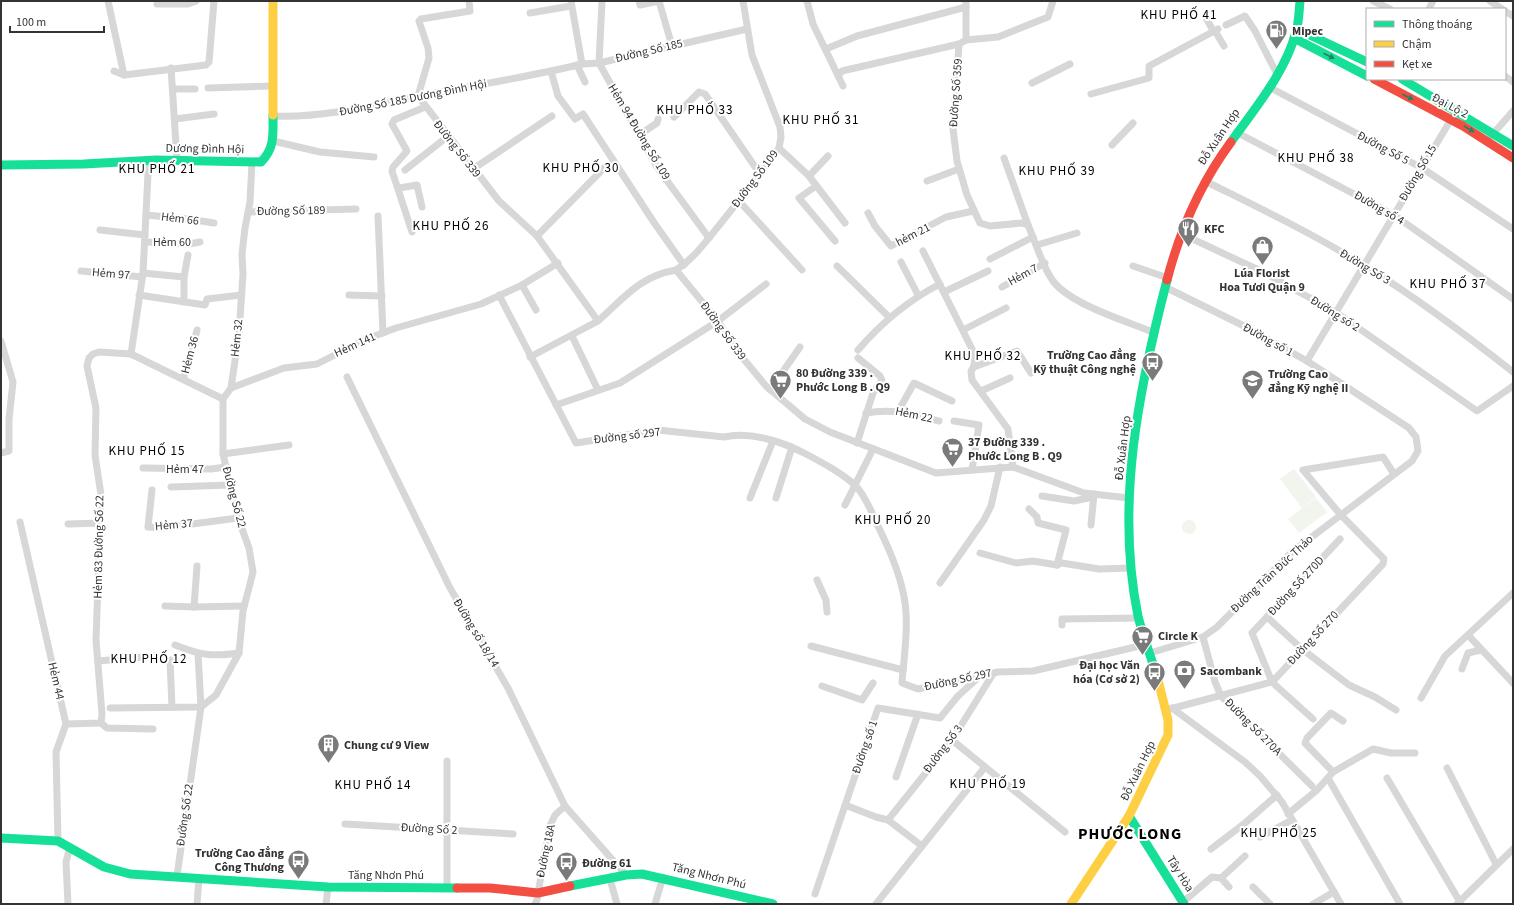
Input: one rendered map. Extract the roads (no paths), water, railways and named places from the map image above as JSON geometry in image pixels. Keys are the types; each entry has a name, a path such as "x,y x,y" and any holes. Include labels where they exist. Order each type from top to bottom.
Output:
{"street":[{"path":"108,1 124,75"},
{"path":"157,4 188,4 196,1"},
{"path":"114,71 124,75 206,65 209,62 214,1"},
{"name":"Dương Đình Hội","path":"1,165 84,164 177,160 261,162 269,154 274,141 272,86 273,1"},
{"path":"418,96 429,58 428,48 419,21 421,19 470,12 469,1"},
{"path":"599,63 602,1"},
{"path":"639,1 640,5 659,1 672,46"},
{"name":"Đường Số 109","path":"676,270 684,265 709,238 779,148 781,137 780,127 752,55 743,1"},
{"path":"807,1 814,24 843,86"},
{"path":"839,75 842,71 963,42 998,37 1048,17 1053,1"},
{"name":"Đỗ Xuân Hợp","path":"1071,904 1129,816 1168,735 1169,709 1139,618 1130,568 1129,498 1130,472 1146,372 1166,283 1182,234 1204,181 1277,74 1296,34 1300,1"},
{"path":"1373,1 1388,8"},
{"path":"1490,1 1500,8"},
{"path":"530,13 571,3 580,65 585,82"},
{"path":"826,49 857,36 966,4"},
{"name":"Đường Số 359","path":"966,4 953,129 959,169 966,195 980,223 985,225 1022,223 1028,225"},
{"path":"1226,25 1245,16 1256,31 1277,74"},
{"path":"1207,20 1216,31 1224,46"},
{"name":"Đường Số 185","path":"551,71 599,63 747,29"},
{"path":"1091,94 1149,78 1150,66 1216,31"},
{"path":"1296,34 1366,62"},
{"path":"1296,34 1366,75"},
{"name":"Hẻm 94 Đường Số 109","path":"599,63 657,167 709,238"},
{"path":"1032,83 1070,64"},
{"path":"172,68 177,160"},
{"path":"551,71 558,96 575,119 583,114 655,224 684,265"},
{"name":"Đường Số 185 Dương Đình Hội","path":"274,116 296,117 321,115 551,71"},
{"name":"Đại Lộ 2","path":"1376,80 1488,140 1513,158"},
{"name":"Đại Lộ 2","path":"1404,80 1457,110 1513,146"},
{"path":"208,88 272,86"},
{"name":"Đường Số 5","path":"1269,87 1422,168 1513,229"},
{"path":"173,89 195,89"},
{"path":"674,117 699,92 705,94 760,174"},
{"name":"Đường Số 339","path":"418,96 498,201 537,236 558,263 598,321"},
{"path":"412,232 399,188 392,171 393,167 407,151 393,127 392,122 425,107"},
{"name":"Đường Số 15","path":"1307,361 1365,266 1450,119 1457,110"},
{"path":"1488,140 1513,111"},
{"path":"175,119 214,114"},
{"path":"473,169 552,116"},
{"path":"639,135 657,123 658,119"},
{"path":"1112,145 1133,123"},
{"name":"Đường số 4","path":"1236,132 1394,215 1512,297"},
{"path":"405,170 448,137"},
{"path":"274,141 320,152 374,157"},
{"path":"779,148 809,176 845,223"},
{"path":"809,176 828,156"},
{"path":"1004,158 1033,237 1052,280 1061,292 1080,302 1155,333"},
{"path":"147,161 148,174 145,239 140,295 131,354 223,399"},
{"name":"Đường Số 189","path":"243,274 242,254 248,212 252,162"},
{"path":"537,236 605,167"},
{"path":"927,181 959,169"},
{"name":"Đường Số 3","path":"1204,181 1291,224 1365,266 1452,323 1513,372"},
{"path":"399,188 417,185 422,207"},
{"path":"816,186 799,198 835,241"},
{"path":"739,201 802,270"},
{"name":"Đường Số 189","path":"248,212 356,209"},
{"name":"hẻm 21","path":"868,212 875,226 891,246 946,217 973,211"},
{"name":"Hẻm 66","path":"146,215 189,218 214,223"},
{"path":"378,216 383,333"},
{"name":"Hẻm 60","path":"100,230 145,239 189,244 200,242"},
{"path":"1037,245 1077,233"},
{"name":"Đường số 2","path":"1182,234 1265,273 1337,313 1476,411 1513,386"},
{"path":"990,259 1033,237"},
{"path":"923,251 974,355 974,367 970,375 1008,429 1013,466"},
{"path":"184,302 184,277 188,255"},
{"path":"901,262 918,295"},
{"name":"Hẻm 141","path":"231,388 284,368 317,364 364,340 383,333 481,304 522,285 558,263"},
{"name":"Hẻm 7","path":"1002,287 1045,263"},
{"path":"837,266 889,317"},
{"name":"Đường số 1","path":"1133,266 1307,361 1409,428 1416,437 1418,447"},
{"path":"530,357 598,321 639,283 660,273 676,270"},
{"name":"Đường Số 339","path":"676,270 718,321 737,351 770,390 805,419 830,432 936,473 1013,466 1094,496 1129,498"},
{"path":"944,292 988,270"},
{"name":"Hẻm 97","path":"81,271 184,277"},
{"name":"Hẻm 32","path":"223,399 231,388 239,333 243,274"},
{"path":"556,404 620,383 718,321 766,284"},
{"path":"858,350 889,317 918,295 940,284"},
{"path":"522,285 536,310"},
{"path":"140,295 206,305 207,299 241,295"},
{"path":"349,295 382,296"},
{"name":"Đường số 297","path":"499,295 576,443 658,430 724,437 735,435 756,437 792,447 834,470 856,486"},
{"path":"963,330 1006,308"},
{"name":"Hẻm 36","path":"183,379 197,330"},
{"path":"572,336 598,390"},
{"path":"1,341 14,384 10,419 9,451 1,453"},
{"path":"770,390 800,346"},
{"path":"974,367 1017,351 1031,373"},
{"name":"Hẻm 83 Đường Số 22","path":"101,723 101,692 96,640 101,495 95,455 96,408 87,366 89,358 93,354 99,352 131,354"},
{"path":"857,443 873,394 882,380 880,376 858,358"},
{"name":"Đường số 18/14","path":"347,377 450,588 508,688 565,806 626,875"},
{"path":"981,391 1010,378"},
{"path":"899,410 914,383 952,401"},
{"name":"Đường Số 22","path":"176,876 201,707 216,695 239,653 244,606 253,572 249,548 238,518 222,454 223,399"},
{"name":"Hẻm 22","path":"866,413 879,410 899,410 939,421"},
{"path":"954,422 979,425 972,470"},
{"path":"750,498 773,441"},
{"path":"222,454 289,444"},
{"path":"776,498 792,447"},
{"name":"Đường Trần Đức Thảo","path":"1150,653 1203,637 1217,627 1292,552 1417,456 1418,447"},
{"path":"845,505 856,486 873,449"},
{"path":"1340,514 1303,470 1383,457 1394,474"},
{"name":"Hẻm 47","path":"143,468 211,469 226,467"},
{"path":"940,584 984,520 990,506 1000,467"},
{"path":"170,487 230,485"},
{"name":"Đường Số 297","path":"856,486 886,542 904,593 906,640 902,683 918,689 998,672 1033,671 1148,644"},
{"name":"Hẻm 37","path":"152,490 148,527 162,528 238,518"},
{"path":"1042,496 1074,501 1094,496 1091,525"},
{"path":"1029,509 1037,517 1038,523 1066,530 1057,565"},
{"name":"Đường Số 270","path":"1272,682 1384,561 1340,514"},
{"name":"Hẻm 44","path":"20,522 66,724"},
{"path":"68,524 101,523"},
{"name":"Đường Số 270D","path":"1272,682 1252,633 1340,539"},
{"path":"980,553 1016,564 1034,561 1057,565 1062,563 1099,569 1130,568"},
{"path":"194,607 197,566"},
{"path":"817,580 826,600 828,612"},
{"path":"1421,698 1435,676 1440,662 1513,593"},
{"path":"166,606 244,606"},
{"path":"1267,617 1302,649 1349,685 1375,697 1396,710"},
{"path":"1062,626 1062,619 1139,618"},
{"path":"1468,635 1513,683"},
{"name":"Đường Số 270A","path":"1203,637 1215,682 1221,696 1312,786"},
{"path":"175,645 198,654 215,656 239,653"},
{"path":"811,646 903,670"},
{"path":"1462,669 1468,653 1481,650"},
{"path":"110,708 201,707 198,654"},
{"path":"98,660 155,656"},
{"path":"170,660 172,707"},
{"name":"Đường Số 3","path":"888,820 952,740 993,674"},
{"name":"Đường số 1","path":"815,894 878,708 940,718 958,696 980,676"},
{"path":"1169,709 1272,682 1313,719"},
{"path":"822,686 862,700 872,683"},
{"path":"1169,709 1245,762 1260,776 1276,795 1342,904"},
{"path":"1342,721 1331,712 1307,738 1306,743 1331,775 1400,904"},
{"path":"896,777 918,714"},
{"path":"58,841 56,752 66,724 101,723 108,728 152,728"},
{"path":"952,740 1065,832"},
{"path":"1260,837 1290,817 1331,775 1374,748 1391,753 1415,754"},
{"path":"447,761 447,888"},
{"path":"876,904 985,767"},
{"path":"1446,768 1496,864"},
{"path":"1387,778 1458,903 1496,864 1513,849"},
{"path":"1211,849 1245,824 1276,795"},
{"path":"845,805 888,820 922,846"},
{"name":"Đường 18A","path":"538,900 549,828 555,815 565,806"},
{"name":"Tây Hòa","path":"1129,816 1184,903"},
{"name":"Đường Số 2","path":"345,824 513,834"},
{"name":"Tăng Nhơn Phú","path":"1,838 58,841 110,870 130,874 328,887 490,888 538,900 610,879 626,875 642,874 773,904"},
{"path":"68,904 66,862 70,847"},
{"path":"1221,878 1245,856"},
{"path":"1184,903 1212,877 1221,878 1229,887"},
{"path":"197,904 199,878"},
{"path":"655,904 663,878"},
{"path":"610,879 617,904"},
{"path":"326,904 328,887"},
{"path":"1253,887 1270,904"},
{"path":"1313,904 1334,892"}],"place":[{"name":"Mipec","path":"1276,50"},
{"name":"KFC","path":"1188,248"},
{"name":"Lúa Florist Hoa Tươi Quận 9","path":"1262,266"},
{"name":"Trường Cao đẳng Kỹ thuật Công nghệ","path":"1152,382"},
{"name":"80 Đường 339 . Phước Long B . Q9","path":"780,400"},
{"name":"Trường Cao đẳng Kỹ nghệ II","path":"1253,400"},
{"name":"37 Đường 339 . Phước Long B . Q9","path":"952,468"},
{"name":"Circle K","path":"1142,656"},
{"name":"Sacombank","path":"1184,690"},
{"name":"Đại học Văn hóa (Cơ sở 2)","path":"1155,692"},
{"name":"Chung cư 9 View","path":"328,764"},
{"name":"Trường Cao đẳng Công Thương","path":"299,880"},
{"name":"Đường 61","path":"566,882"}],"district":[{"name":"KHU PHỐ 41","path":"1179,15"},
{"name":"KHU PHỐ 33","path":"695,110"},
{"name":"KHU PHỐ 31","path":"821,120"},
{"name":"KHU PHỐ 38","path":"1316,158"},
{"name":"KHU PHỐ 30","path":"581,168"},
{"name":"KHU PHỐ 21","path":"157,169"},
{"name":"KHU PHỐ 39","path":"1057,171"},
{"name":"KHU PHỐ 26","path":"451,226"},
{"name":"KHU PHỐ 37","path":"1448,284"},
{"name":"KHU PHỐ 32","path":"983,356"},
{"name":"KHU PHỐ 15","path":"147,451"},
{"name":"KHU PHỐ 20","path":"893,520"},
{"name":"KHU PHỐ 12","path":"149,659"},
{"name":"KHU PHỐ 19","path":"988,784"},
{"name":"KHU PHỐ 14","path":"373,785"},
{"name":"KHU PHỐ 25","path":"1279,833"},
{"name":"PHƯỚC LONG","path":"1130,834"}]}
